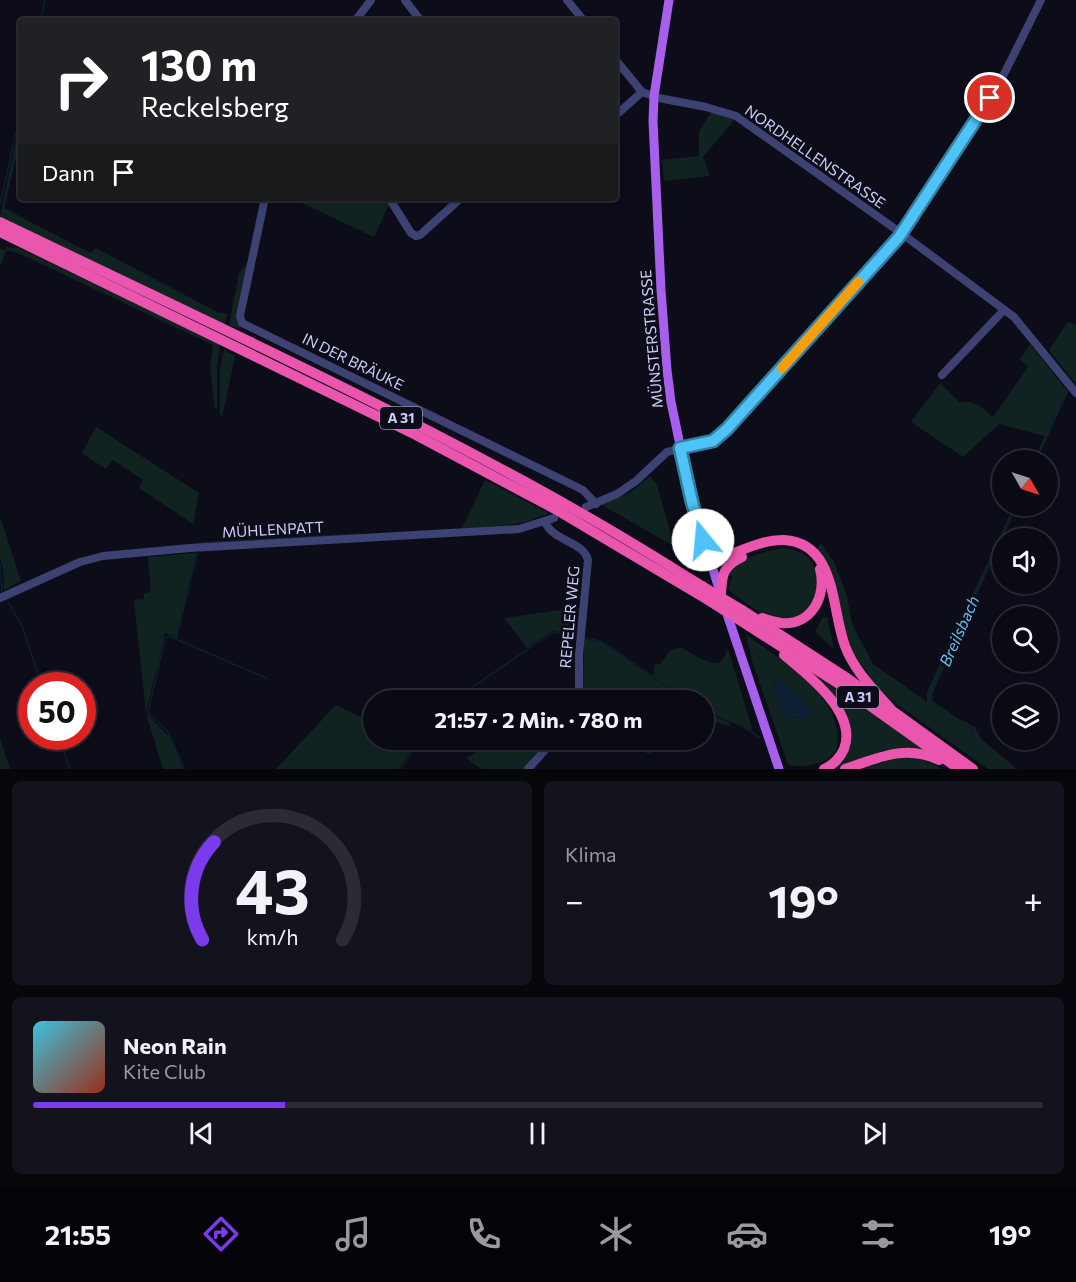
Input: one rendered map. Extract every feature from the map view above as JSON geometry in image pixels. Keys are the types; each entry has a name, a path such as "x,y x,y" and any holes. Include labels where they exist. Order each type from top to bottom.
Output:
{"highway":[{"name":"A 31","path":"0,222 310,372 455,445 580,513 806,650 973,769"},
{"name":"A 31","path":"0,232 416,435 555,509 752,627 842,686 958,769"},
{"path":"711,563 766,543 783,540 798,543 810,549 817,555 830,581 845,647 864,679 890,708"},
{"path":"721,594 724,570 730,563 742,557 765,549 793,547 813,558 820,570 822,580 821,596 814,608 798,620 781,623 745,612"},
{"path":"711,563 742,557"},
{"path":"752,627 811,678 842,716 846,730 844,747 839,758 824,769"},
{"path":"845,769 897,752 909,751 923,754 958,769"}],"main road":[{"name":"MÜNSTERSTRASSE","path":"669,0 654,96 653,121 667,370 692,502 778,769"}],"street":[{"path":"357,18 371,0"},
{"path":"405,0 419,18"},
{"path":"567,0 582,18"},
{"path":"586,507 626,488 667,452 713,441 727,429 901,233 997,88 1041,0"},
{"path":"618,63 642,92 618,113"},
{"name":"NORDHELLENSTRASSE","path":"642,92 736,116 901,233 1014,317 1076,393"},
{"name":"IN DER BRÄUKE","path":"265,201 240,316 242,323 584,490 596,504"},
{"path":"391,201 411,233 416,236 420,235 458,201"},
{"path":"942,375 1004,310"},
{"name":"MÜHLENPATT","path":"0,598 80,562 103,556 190,548 465,534 519,529 554,518"},
{"name":"REPELER WEG","path":"545,522 548,530 584,550 588,560 579,655 579,690"},
{"path":"528,769 545,750"}],"green space":[{"path":"712,111 734,120 703,157 710,176 664,181 662,160 699,156 699,131"},
{"path":"18,130 18,150 4,208 88,252 91,253 96,248 219,313 227,313 225,325 0,217"},
{"path":"297,201 389,201 390,203 374,237"},
{"path":"6,247 19,248 220,344 217,365 217,409 215,409 210,367 213,345 16,252 6,250 0,267 0,248 5,250"},
{"path":"248,262 240,329 229,325 239,273"},
{"path":"1068,322 1076,325 1076,379 1074,382 1049,350"},
{"path":"1030,344 1068,392 1042,450 1039,450 1045,436 999,424 963,457 911,422 940,383 960,403 974,403 993,417 1028,367 1020,359"},
{"path":"224,350 235,356 222,418 220,413 220,367"},
{"path":"96,427 199,493 193,524 139,488 143,480 113,460 106,469 82,453"},
{"path":"650,476 657,485 673,542 680,540 681,544 685,542 684,539 692,537 703,563 602,505 631,492"},
{"path":"485,480 548,513 547,515 517,523 462,528"},
{"path":"1009,516 1012,516 1007,528 1004,528"},
{"path":"0,517 21,581 4,590 0,558"},
{"path":"821,543 834,562 847,596 852,624 873,664 927,702 927,692 992,553 992,561 932,694 933,701 975,727 981,739 992,750 1017,769 988,769 898,705 877,687 850,647 844,631 832,574 816,550"},
{"path":"783,548 802,553 812,562 817,576 819,595 804,613 794,618 784,619 764,614 728,590 732,577 727,570 754,556"},
{"path":"196,553 176,637 165,633 146,713 134,600 144,599 144,593 151,592 148,557"},
{"path":"581,607 578,635 552,631 527,648 504,618"},
{"path":"823,617 827,617 834,649 815,632"},
{"path":"746,635 794,670 817,691 826,702 835,722 838,741 833,755 814,764 800,766 788,764 753,664","holes":["775,678 796,694 809,717 788,718 783,713 773,687"]},
{"path":"584,639 601,642 671,690 583,690"},
{"path":"680,647 700,658 717,663 721,661 728,649 751,731 714,714 714,690 675,690 653,676 655,664 660,664 670,651"},
{"path":"807,669 926,751 861,761 838,769 831,769 849,732"},
{"path":"336,705 363,718 363,750 412,750 398,769 276,769"},
{"path":"146,713 171,739 183,769 163,769"},
{"path":"714,716 730,723 729,726 714,722"},
{"path":"0,738 10,769 0,769"},
{"path":"479,750 541,750 525,769 481,769 466,758"},
{"path":"640,750 653,750 651,755"},
{"path":"915,756 943,769 861,769 900,757"}],"water":[{"path":"775,678 790,688 808,706 812,711 809,717 788,718 783,713 774,687"}],"waterway":[{"path":"42,18 45,0"},
{"path":"0,204 18,124"},
{"name":"Breilsbach","path":"1047,436 1068,390"},
{"name":"Breilsbach","path":"1040,450 1044,442"},
{"name":"Breilsbach","path":"931,691 1011,516"},
{"path":"199,543 360,534"},
{"path":"184,769 168,732 148,713 165,638 169,636 176,639 197,553"},
{"path":"0,565 2,591"},
{"path":"8,602 23,628 37,672"},
{"path":"469,690 550,634 556,632 577,636"},
{"name":"Breilsbach","path":"585,638 601,641 673,690"},
{"path":"178,640 268,679"},
{"name":"Breilsbach","path":"930,695 935,705 947,715 972,728 972,736"},
{"name":"Breilsbach","path":"714,714 740,725 759,737"},
{"path":"64,750 70,769"},
{"path":"400,769 414,750"}],"slow traffic":[{"path":"782,368 858,282"}],"route":[{"path":"703,540 680,448 713,441 727,429 899,237 990,98"}]}
